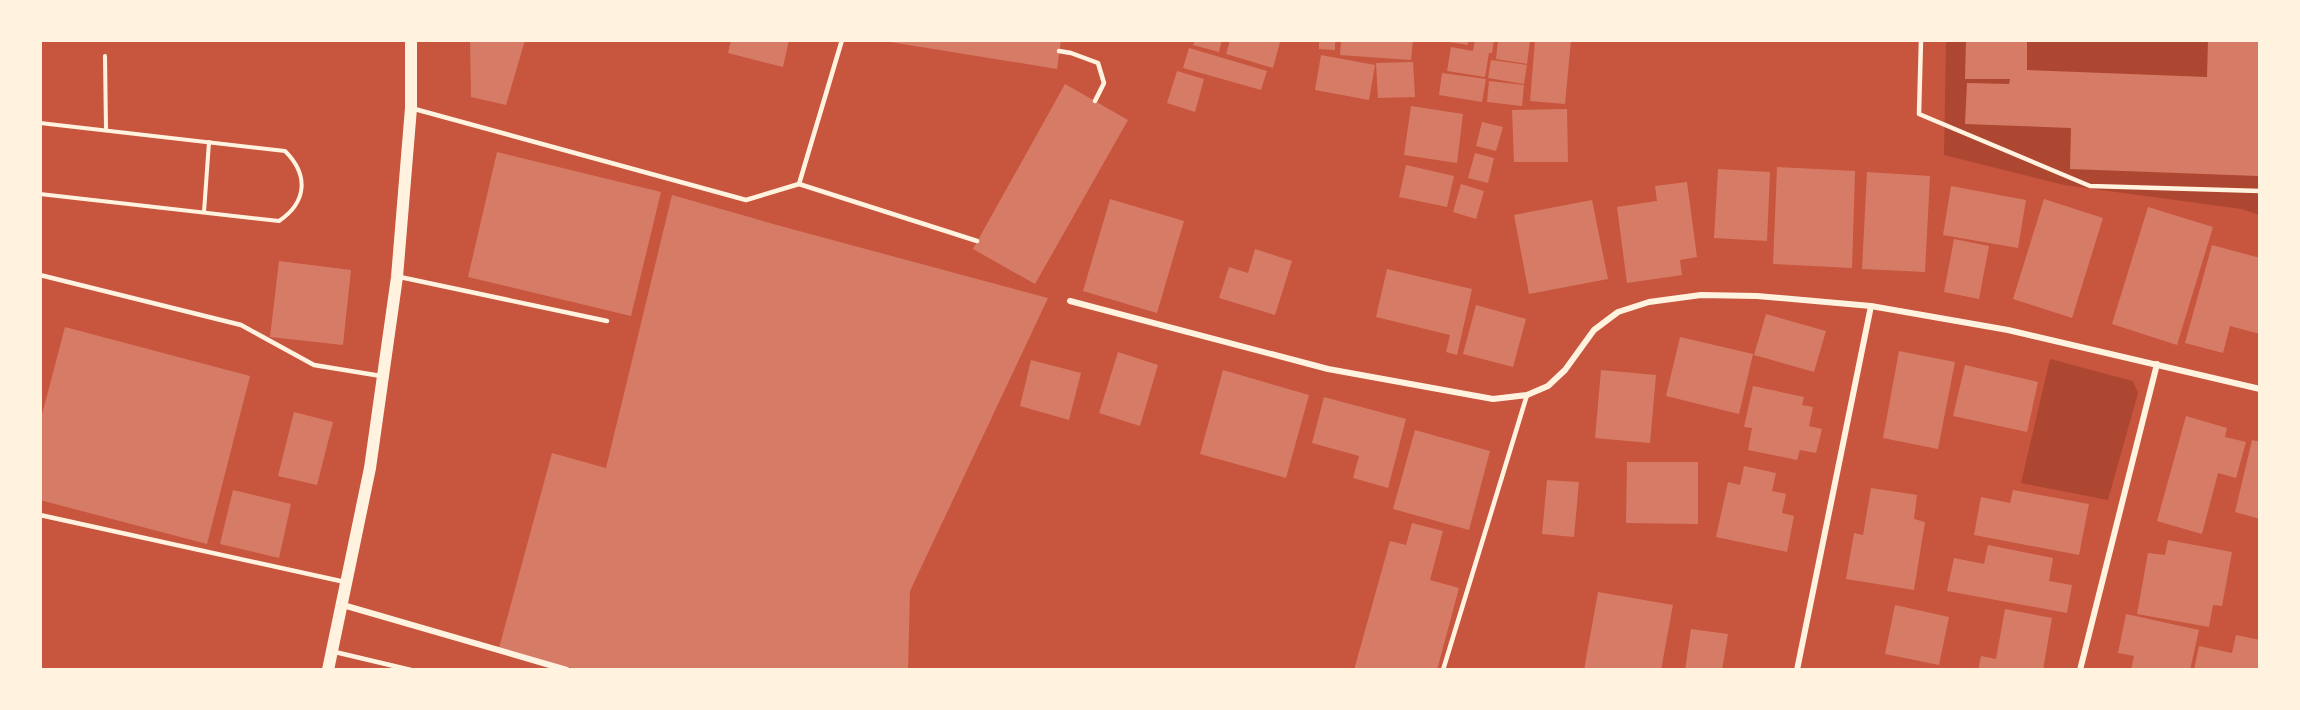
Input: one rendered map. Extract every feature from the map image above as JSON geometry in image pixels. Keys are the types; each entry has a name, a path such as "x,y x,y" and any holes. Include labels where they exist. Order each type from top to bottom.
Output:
{"main road":[{"path":"328,669 370,468 397,277 411,108 411,40"}],"street":[{"path":"1070,301 1328,369 1493,399 1527,395 1548,386 1565,370 1593,330 1618,312 1650,302 1701,295 1757,296 1871,306 2008,330 2259,389"},
{"path":"1797,669 1871,306"},
{"path":"2080,669 2157,364"},
{"path":"343,604 567,669"}],"lane":[{"path":"799,184 842,40"},
{"path":"1921,40 1918,114 2090,186 2259,191"},
{"path":"1059,51 1098,63 1104,83 1095,101"},
{"path":"411,108 746,200 799,184 977,241"},
{"path":"40,275 241,326 314,365 383,376"},
{"path":"397,277 607,321"},
{"path":"1443,669 1527,395"},
{"path":"40,515 347,582"},
{"path":"332,651 411,669"}],"path":[{"path":"105,56 106,130"},
{"path":"40,123 285,151 297,166 302,184 296,206 279,221 40,194"},
{"path":"204,212 209,142"}],"shaded area":[{"path":"1946,41 2259,41 2259,215 2242,209 2064,185 1944,155"},
{"path":"2050,359 2133,381 2138,393 2108,500 2021,483"}],"building":[{"path":"470,40 525,40 506,105 471,97"},
{"path":"731,40 789,40 783,67 728,53"},
{"path":"878,40 1061,40 1057,69"},
{"path":"1195,40 1222,40 1219,52 1193,45"},
{"path":"1230,40 1280,42 1273,68 1226,54"},
{"path":"1319,40 1335,40 1335,50 1319,49"},
{"path":"1341,40 1413,40 1411,60 1340,55"},
{"path":"1436,40 1468,40 1468,45"},
{"path":"1475,40 1494,40 1485,77 1447,71 1451,47 1473,51"},
{"path":"1498,40 1530,40 1527,64 1496,59"},
{"path":"1535,40 1571,40 1565,104 1530,101"},
{"path":"1966,40 2027,40 2027,70 2207,77 2208,40 2260,40 2258,176 2070,169 2071,128 1965,124 1967,83 2009,84 2010,79 1965,79"},
{"path":"1189,48 1267,71 1261,90 1183,68"},
{"path":"1321,55 1375,65 1369,100 1315,90"},
{"path":"1491,60 1527,65 1524,84 1488,78"},
{"path":"1413,62 1415,97 1378,98 1376,63"},
{"path":"1177,71 1204,79 1195,112 1167,103"},
{"path":"1442,73 1486,79 1482,102 1439,95"},
{"path":"1489,81 1524,85 1522,106 1487,102"},
{"path":"1065,84 1128,120 1035,284 973,249"},
{"path":"1411,106 1463,114 1457,163 1404,155"},
{"path":"1567,109 1568,162 1514,162 1512,110"},
{"path":"1482,122 1503,127 1496,151 1476,146"},
{"path":"497,152 661,192 631,316 468,277"},
{"path":"1475,153 1494,158 1488,183 1468,178"},
{"path":"1406,165 1454,176 1447,207 1399,197"},
{"path":"1777,167 1855,171 1852,268 1773,264"},
{"path":"1718,169 1770,172 1767,241 1714,238"},
{"path":"1867,172 1930,176 1925,272 1862,269"},
{"path":"1687,182 1697,257 1680,260 1682,275 1627,283 1617,207 1657,201 1655,186"},
{"path":"1461,184 1484,191 1476,219 1453,212"},
{"path":"1951,186 2026,200 2018,248 1943,235"},
{"path":"672,195 1048,298 910,591 908,670 579,670 499,648 552,453 606,468"},
{"path":"1110,199 1184,221 1157,313 1083,291"},
{"path":"2044,199 2103,218 2072,318 2013,299"},
{"path":"1592,200 1608,279 1529,294 1514,215"},
{"path":"2148,207 2213,227 2177,345 2112,324"},
{"path":"1954,239 1989,246 1979,299 1944,292"},
{"path":"2212,245 2260,258 2260,334 2230,326 2223,353 2185,343"},
{"path":"1255,249 1292,261 1275,315 1219,298 1229,267 1248,273"},
{"path":"279,261 351,270 343,345 270,337"},
{"path":"1387,269 1472,289 1457,355 1446,352 1450,335 1376,317"},
{"path":"1476,305 1526,319 1513,367 1463,354"},
{"path":"1766,314 1826,331 1814,372 1754,355"},
{"path":"65,327 250,376 207,544 40,500 40,422"},
{"path":"1680,337 1753,354 1739,414 1666,396"},
{"path":"1899,351 1955,362 1938,449 1883,438"},
{"path":"1118,352 1158,365 1140,426 1099,413"},
{"path":"1031,360 1081,373 1069,420 1020,406"},
{"path":"1965,365 2038,382 2027,432 1953,416"},
{"path":"1223,370 1309,395 1286,478 1200,454"},
{"path":"1601,370 1656,375 1650,443 1595,438"},
{"path":"1753,386 1804,397 1802,405 1813,407 1809,426 1822,429 1816,453 1800,450 1797,460 1748,450 1752,428 1744,427"},
{"path":"1324,397 1406,419 1388,488 1353,478 1359,456 1312,443"},
{"path":"294,412 333,422 317,485 278,476"},
{"path":"2186,416 2227,428 2225,437 2246,442 2236,478 2218,473 2202,534 2157,521"},
{"path":"1415,430 1490,451 1469,530 1393,509"},
{"path":"2252,440 2260,442 2260,519 2235,512"},
{"path":"1627,462 1698,462 1698,524 1626,523"},
{"path":"1744,466 1776,473 1772,491 1786,494 1782,513 1794,516 1787,552 1716,537 1728,482 1740,485"},
{"path":"1547,480 1579,482 1574,537 1542,534"},
{"path":"1871,488 1917,495 1914,519 1925,522 1914,590 1846,579 1854,533 1863,535"},
{"path":"233,490 291,504 279,558 220,544"},
{"path":"2013,490 2089,504 2079,555 1974,535 1981,497 2010,503"},
{"path":"1412,523 1443,531 1430,580 1459,588 1437,670 1354,670 1390,541 1406,545"},
{"path":"2168,540 2232,552 2222,606 2213,605 2209,627 2137,614 2148,553 2165,555"},
{"path":"1988,545 2053,558 2049,581 2072,585 2067,613 1947,591 1954,558 1984,564"},
{"path":"1598,592 1673,605 1661,670 1584,670"},
{"path":"1895,605 1949,617 1939,665 1885,654"},
{"path":"2005,609 2052,618 2043,670 1978,670 1981,656 1996,659"},
{"path":"2126,614 2199,630 2190,670 2131,670 2134,656 2118,653"},
{"path":"1691,629 1728,634 1722,670 1685,670"},
{"path":"2236,635 2260,640 2260,670 2194,670 2199,646 2232,653"}]}
